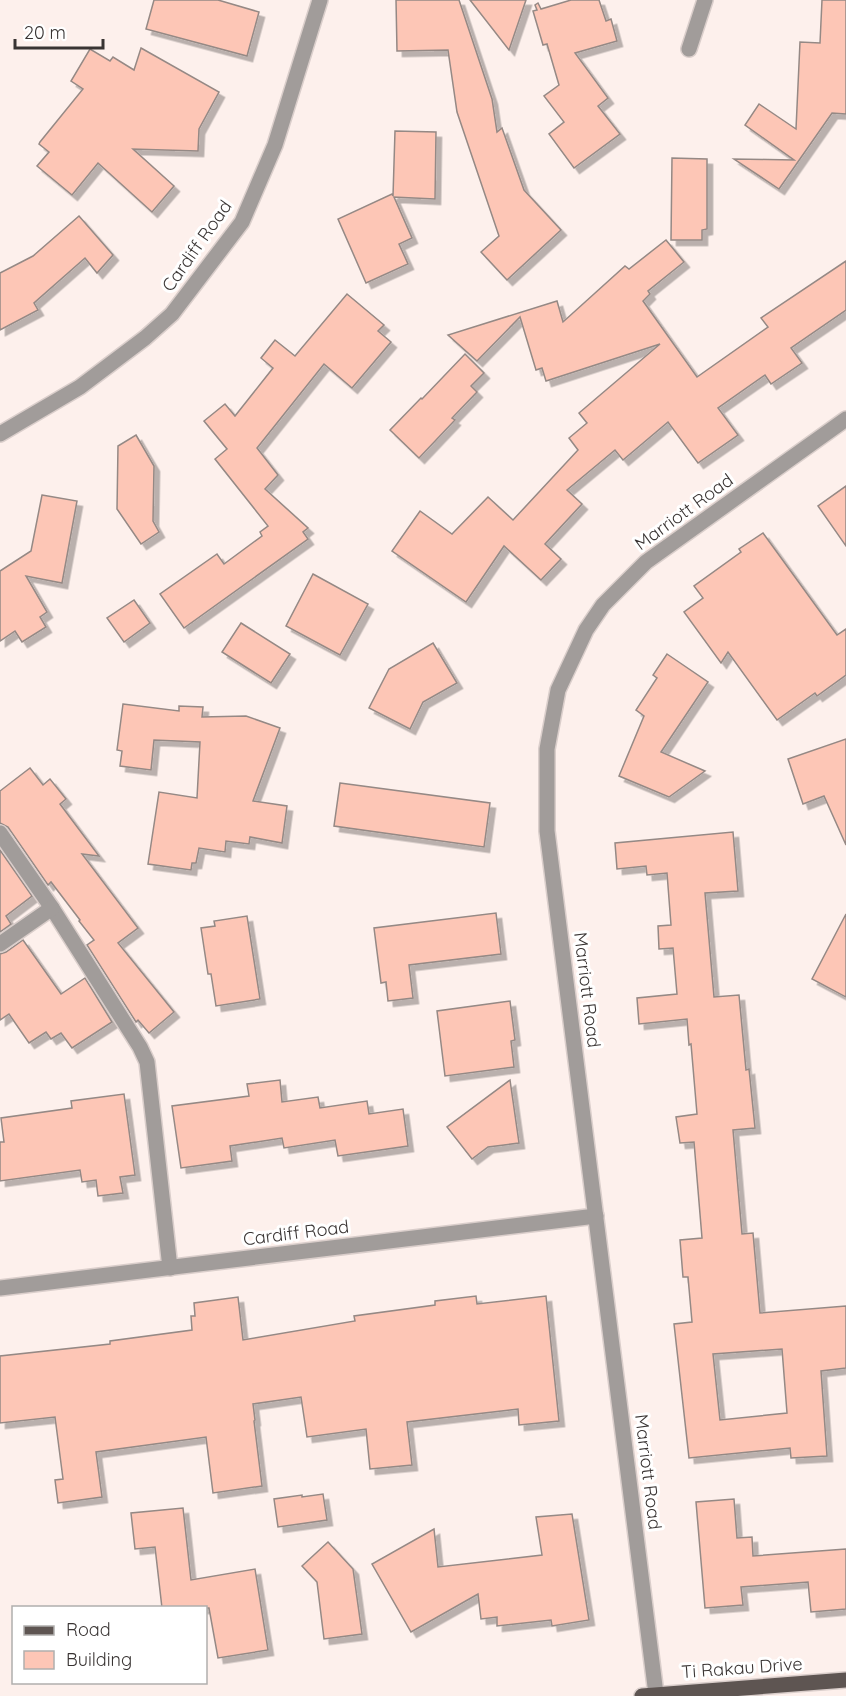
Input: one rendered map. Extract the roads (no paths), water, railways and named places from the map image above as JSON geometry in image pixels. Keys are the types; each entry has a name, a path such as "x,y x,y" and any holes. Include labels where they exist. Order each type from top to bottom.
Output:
{"main road":[{"name":"Ti Rakau Drive","path":"649,1695 846,1680"}],"street":[{"name":"Cardiff Road","path":"0,434 80,387 145,338 172,314 242,222 275,145 320,0"},
{"path":"689,49 705,0"},
{"name":"Marriott Road","path":"649,1695 596,1216 546,831 547,749 558,690 586,630 603,605 646,562 846,419"},
{"path":"0,833 52,908 140,1047 147,1062 170,1268"},
{"path":"0,944 52,908"},
{"name":"Cardiff Road","path":"0,1288 596,1216"}]}
